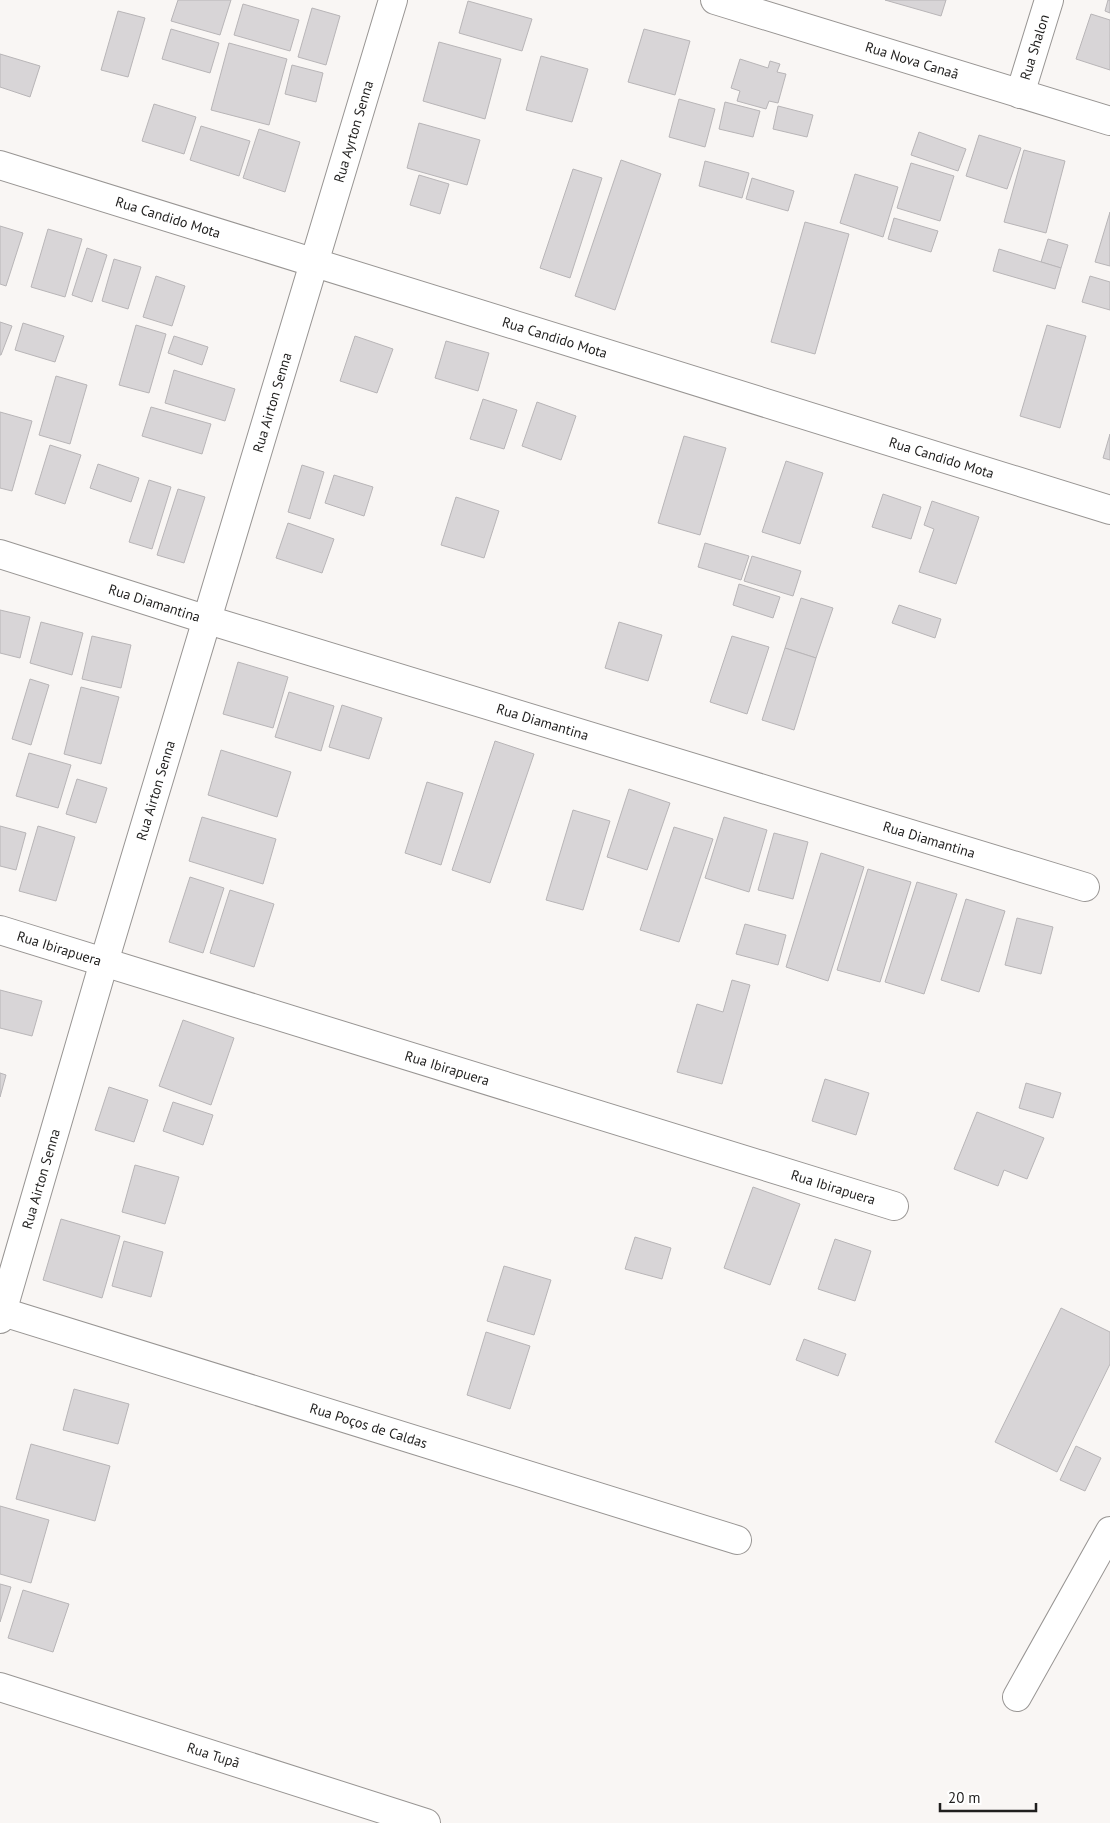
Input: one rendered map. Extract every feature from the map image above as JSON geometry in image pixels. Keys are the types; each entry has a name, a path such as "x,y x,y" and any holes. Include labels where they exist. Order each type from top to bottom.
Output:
{"street":[{"name":"Rua Ayrton Senna","path":"315,263 393,0"},
{"name":"Rua Nova Canaã","path":"715,0 1110,121"},
{"name":"Rua Shalon","path":"1020,94 1048,0"},
{"name":"Rua Candido Mota","path":"0,165 1110,510"},
{"name":"Rua Airton Senna","path":"1,1314 104,962 315,263"},
{"name":"Rua Diamantina","path":"0,554 208,620 1085,887"},
{"name":"Rua Ibirapuera","path":"0,930 894,1206"},
{"name":"Rua Poços de Caldas","path":"1,1314 737,1540"},
{"path":"1017,1697 1110,1531"},
{"name":"Rua Tupã","path":"0,1687 426,1823"}],"building":[{"path":"178,0 231,0 220,35 171,21"},
{"path":"885,0 946,0 941,16"},
{"path":"1108,0 1110,0 1110,13 1105,11"},
{"path":"468,1 532,19 522,51 459,33"},
{"path":"243,4 299,20 290,51 234,35"},
{"path":"312,8 340,16 326,65 298,57"},
{"path":"118,11 145,18 128,77 101,70"},
{"path":"1091,14 1110,20 1110,70 1076,59"},
{"path":"171,29 219,43 210,73 162,59"},
{"path":"644,29 690,41 675,95 628,82"},
{"path":"439,42 501,59 485,119 423,101"},
{"path":"229,43 287,59 269,125 211,110"},
{"path":"0,54 40,66 30,97 0,87"},
{"path":"541,56 588,69 572,122 526,110"},
{"path":"740,59 768,68 770,61 780,64 777,72 786,74 778,103 769,101 766,109 737,101 740,91 731,88"},
{"path":"292,65 323,73 316,102 285,94"},
{"path":"679,99 715,109 705,147 669,137"},
{"path":"725,102 760,111 753,137 719,129"},
{"path":"154,104 196,117 184,154 142,141"},
{"path":"778,106 813,115 807,137 773,129"},
{"path":"419,123 480,140 467,185 407,168"},
{"path":"201,126 250,141 239,176 190,160"},
{"path":"259,129 300,142 285,192 243,178"},
{"path":"919,132 966,149 958,171 911,155"},
{"path":"979,135 1021,148 1007,189 966,176"},
{"path":"1024,150 1065,161 1046,233 1004,222"},
{"path":"621,160 661,174 615,310 575,296"},
{"path":"705,161 749,173 742,198 699,186"},
{"path":"911,163 954,176 940,221 897,208"},
{"path":"573,169 602,178 570,278 540,268"},
{"path":"855,174 898,187 883,237 840,223"},
{"path":"419,175 449,184 440,214 410,205"},
{"path":"752,178 794,191 788,211 746,199"},
{"path":"1110,212 1110,266 1095,262"},
{"path":"894,218 938,231 931,252 888,239"},
{"path":"805,222 849,234 815,354 771,342"},
{"path":"0,226 23,233 6,286 0,284"},
{"path":"48,229 82,239 65,297 31,287"},
{"path":"1048,239 1068,245 1061,268 1041,262"},
{"path":"87,248 107,255 92,302 72,295"},
{"path":"999,249 1061,268 1055,289 993,271"},
{"path":"114,259 141,267 128,309 102,301"},
{"path":"156,276 185,286 172,326 143,317"},
{"path":"1090,276 1110,282 1110,310 1082,302"},
{"path":"0,322 12,326 1,355 0,355"},
{"path":"23,323 64,336 55,362 15,350"},
{"path":"136,325 166,334 149,393 119,385"},
{"path":"1047,325 1086,336 1060,428 1020,416"},
{"path":"174,336 208,347 202,365 168,353"},
{"path":"355,336 393,349 377,393 340,381"},
{"path":"446,341 489,353 478,391 435,378"},
{"path":"174,370 235,389 225,421 165,403"},
{"path":"56,376 87,385 70,444 39,435"},
{"path":"483,399 517,410 504,449 470,439"},
{"path":"537,402 576,416 561,460 522,446"},
{"path":"151,407 211,424 202,454 142,436"},
{"path":"0,412 32,421 12,491 0,488"},
{"path":"1110,434 1110,460 1103,458"},
{"path":"684,436 726,448 700,535 658,523"},
{"path":"50,445 81,455 65,504 35,494"},
{"path":"786,461 823,473 800,544 762,532"},
{"path":"98,464 139,478 131,502 90,488"},
{"path":"302,465 324,472 310,519 288,512"},
{"path":"334,475 373,487 364,516 325,503"},
{"path":"149,480 171,487 152,549 129,542"},
{"path":"178,489 205,497 184,563 157,555"},
{"path":"883,494 921,507 911,539 872,527"},
{"path":"456,497 499,511 484,558 441,545"},
{"path":"932,501 979,517 956,584 919,572 934,529 924,525"},
{"path":"288,523 334,539 322,573 276,558"},
{"path":"705,543 749,556 741,580 698,567"},
{"path":"752,556 801,571 793,596 744,581"},
{"path":"739,584 780,597 773,618 733,605"},
{"path":"801,598 833,608 816,658 785,648"},
{"path":"899,605 941,619 935,638 892,623"},
{"path":"0,610 30,617 20,658 0,653"},
{"path":"41,622 83,633 72,675 30,663"},
{"path":"619,622 662,635 648,681 605,668"},
{"path":"92,636 131,645 121,688 82,679"},
{"path":"732,636 769,647 747,714 710,702"},
{"path":"785,648 816,658 794,730 762,720"},
{"path":"238,662 288,677 273,728 223,714"},
{"path":"30,679 49,685 31,745 12,739"},
{"path":"81,687 119,697 101,764 64,754"},
{"path":"289,692 334,706 321,751 275,737"},
{"path":"342,705 382,718 369,759 329,747"},
{"path":"495,741 534,754 490,883 452,870"},
{"path":"221,750 291,772 277,817 208,795"},
{"path":"29,753 71,765 58,808 16,796"},
{"path":"77,779 107,788 96,823 66,814"},
{"path":"427,782 463,793 441,865 405,853"},
{"path":"629,789 670,803 647,870 607,857"},
{"path":"573,810 610,821 583,910 546,900"},
{"path":"202,817 276,839 263,884 189,861"},
{"path":"724,817 767,830 749,892 705,878"},
{"path":"0,826 26,833 16,870 0,866"},
{"path":"38,826 75,837 56,901 19,891"},
{"path":"674,827 713,839 679,942 640,930"},
{"path":"774,833 808,842 793,899 758,890"},
{"path":"821,853 864,867 828,981 786,967"},
{"path":"868,869 911,882 880,982 837,970"},
{"path":"190,877 224,888 203,953 169,942"},
{"path":"917,882 957,894 924,994 885,982"},
{"path":"230,890 274,904 254,967 210,953"},
{"path":"966,899 1005,911 979,992 941,980"},
{"path":"1017,918 1053,927 1041,974 1005,965"},
{"path":"745,924 786,935 778,965 736,954"},
{"path":"732,980 750,985 722,1084 677,1072 697,1004 723,1012"},
{"path":"0,990 42,1001 32,1036 0,1028"},
{"path":"183,1020 234,1038 211,1105 159,1086"},
{"path":"0,1073 6,1075 0,1097"},
{"path":"825,1079 869,1093 856,1135 812,1121"},
{"path":"1026,1083 1061,1093 1053,1118 1019,1108"},
{"path":"109,1087 148,1100 134,1142 95,1130"},
{"path":"173,1102 213,1115 203,1145 163,1131"},
{"path":"977,1112 1044,1138 1027,1179 1004,1170 998,1186 954,1169"},
{"path":"135,1165 179,1177 165,1224 122,1212"},
{"path":"753,1187 800,1204 770,1285 724,1268"},
{"path":"61,1219 120,1236 102,1298 43,1280"},
{"path":"635,1237 671,1248 662,1279 625,1269"},
{"path":"835,1239 871,1251 855,1301 818,1289"},
{"path":"124,1241 163,1252 151,1297 112,1286"},
{"path":"504,1266 551,1280 534,1335 487,1321"},
{"path":"1061,1308 1110,1332 1110,1364 1057,1472 995,1442"},
{"path":"486,1332 530,1346 510,1409 467,1395"},
{"path":"804,1339 846,1354 838,1376 796,1360"},
{"path":"74,1389 129,1404 118,1444 63,1430"},
{"path":"31,1444 110,1466 95,1521 16,1499"},
{"path":"1076,1446 1101,1458 1085,1491 1060,1480"},
{"path":"0,1506 49,1520 31,1583 0,1574"},
{"path":"0,1584 11,1587 0,1622"},
{"path":"23,1590 69,1604 53,1652 8,1638"}]}
